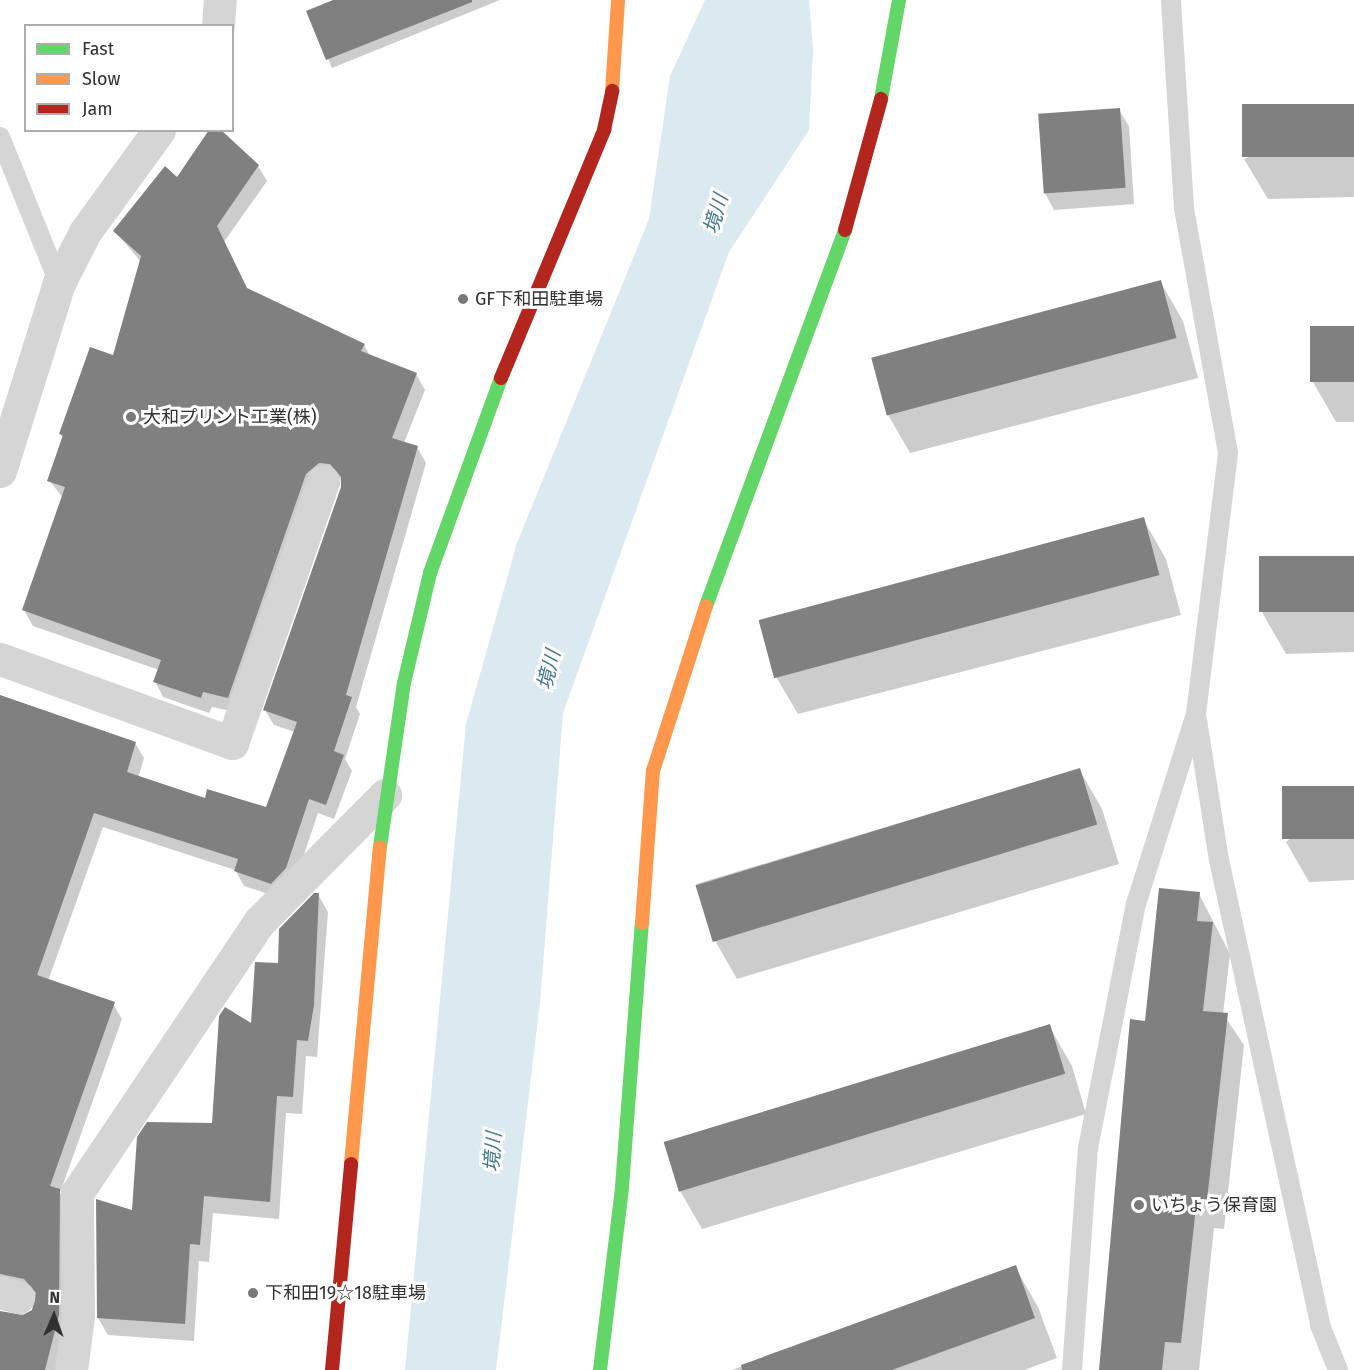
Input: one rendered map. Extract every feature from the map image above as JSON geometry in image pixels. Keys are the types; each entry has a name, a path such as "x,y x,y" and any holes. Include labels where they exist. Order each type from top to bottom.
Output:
{"street":[{"path":"218,24 220,0"},
{"path":"332,1370 385,795 430,573 501,379 604,129 614,84 618,0"},
{"path":"600,1370 622,1187 652,771 676,685 740,510 837,260 879,107 899,0"},
{"path":"0,471 59,283 85,232 158,132"},
{"path":"0,659 232,743 323,481"},
{"path":"71,1370 78,1316 77,1193 259,922 385,795"}],"lane":[{"path":"1072,1370 1088,1148 1117,989 1136,904 1196,714 1228,453 1184,207 1172,0"},
{"path":"0,136 59,283"},
{"path":"1196,714 1227,895 1320,1325 1338,1370"}],"water":[{"name":"境川","path":"705,0 809,0 813,49 809,130 729,252 563,713 540,1002 496,1370 405,1370 466,724 517,543 649,219 670,76"}],"building":[{"path":"333,0 472,0 472,2 326,60 306,11"},
{"path":"1242,104 1354,104 1354,157 1242,157"},
{"path":"1120,108 1126,188 1044,194 1038,114"},
{"path":"208,132 223,132 259,165 217,226 247,288 365,344 361,351 417,373 392,438 418,446 346,695 352,697 334,751 344,755 326,805 309,799 286,868 271,884 234,871 238,859 94,813 37,975 115,1002 50,1186 60,1189 59,1315 45,1370 0,1370 0,1311 23,1315 32,1310 36,1293 24,1279 0,1274 0,695 136,742 127,772 205,798 207,789 266,807 297,722 263,710 341,487 341,477 330,464 319,463 306,474 228,698 203,692 201,698 153,682 161,660 22,610 65,487 47,481 63,435 59,434 90,347 113,355 141,256 113,231 165,166 177,177"},
{"path":"1161,280 1177,338 887,416 871,358"},
{"path":"1310,326 1354,326 1354,382 1310,382"},
{"path":"1144,517 1160,575 774,678 759,620"},
{"path":"1259,556 1354,556 1354,612 1259,612"},
{"path":"1080,768 1097,824 713,942 696,886"},
{"path":"1282,786 1354,786 1354,839 1282,839"},
{"path":"1159,888 1200,892 1197,921 1213,922 1203,1011 1228,1013 1207,1200 1197,1198 1181,1343 1165,1342 1162,1370 1099,1370 1130,1019 1145,1021"},
{"path":"314,893 319,893 314,1005 308,1041 297,1040 293,1097 277,1096 270,1202 204,1196 200,1245 190,1244 185,1324 97,1318 96,1199 132,1210 137,1137 147,1122 212,1123 219,1016 225,1007 251,1023 255,962 278,963 279,929"},
{"path":"1050,1024 1065,1074 679,1192 664,1142"},
{"path":"1016,1265 1035,1318 892,1370 742,1370 741,1365"}],"traffic: fast":[{"path":"881,99 899,0"},
{"path":"706,606 845,230"},
{"path":"380,847 404,683 430,573 501,378"},
{"path":"600,1370 622,1187 642,923"}],"traffic: slow":[{"path":"612,91 618,0"},
{"path":"642,923 653,771 706,606"},
{"path":"351,1164 380,847"}],"traffic: jam":[{"path":"501,378 604,130 612,91"},
{"path":"845,230 881,99"},
{"path":"332,1370 351,1164"}],"place":[{"name":"GF下和田駐車場","path":"463,299"},
{"name":"大和プリント工業(株)","path":"131,417"},
{"name":"いちょう保育園","path":"1139,1205"},
{"name":"下和田19☆18駐車場","path":"253,1293"}]}
